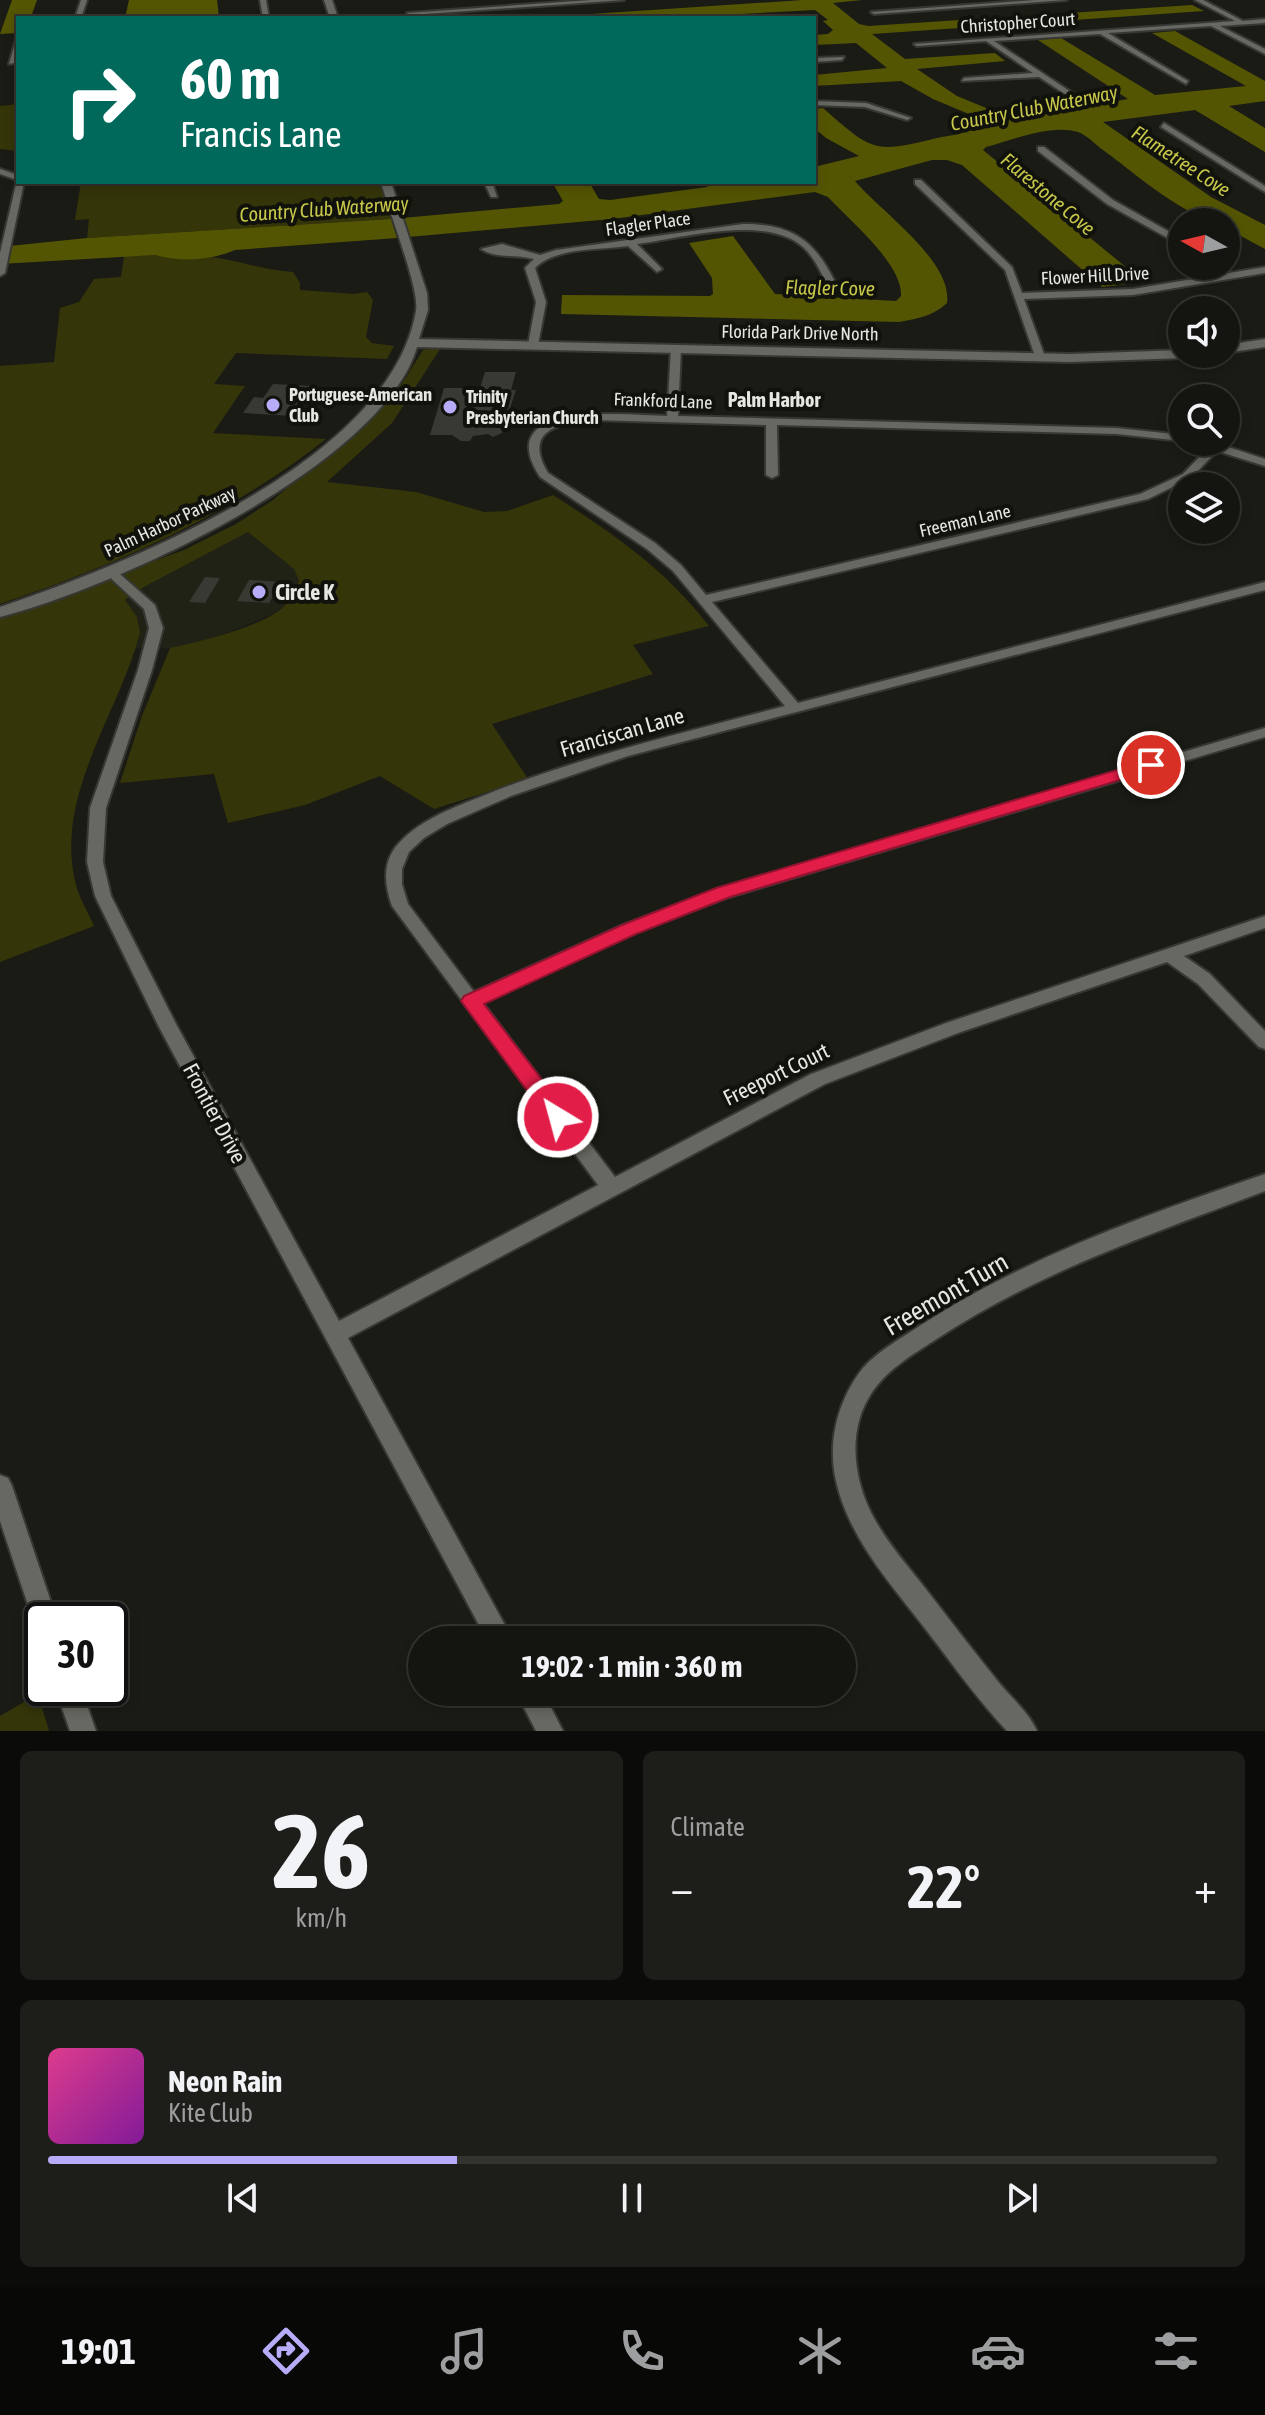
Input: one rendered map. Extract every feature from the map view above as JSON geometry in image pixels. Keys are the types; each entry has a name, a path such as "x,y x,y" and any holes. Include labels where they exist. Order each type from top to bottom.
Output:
{"street":[{"path":"404,0 412,15 621,0"},
{"path":"874,12 1064,0"},
{"path":"1198,0 1241,22"},
{"name":"Christopher Court","path":"917,44 1265,21"},
{"path":"1212,24 1265,52"},
{"path":"1101,32 1186,82"},
{"path":"987,39 1071,96"},
{"path":"11,63 15,44"},
{"path":"816,60 842,58"},
{"path":"964,80 1039,75"},
{"path":"816,103 866,105 907,118"},
{"path":"1164,125 1265,190"},
{"path":"1041,149 1110,202 1168,235"},
{"path":"918,182 1006,265 1021,296 1040,357"},
{"path":"1,271 18,184"},
{"name":"Palm Harbor Parkway","path":"0,612 109,571 213,525 296,474 336,443 367,411 394,380 414,343 422,299 387,184"},
{"path":"489,184 494,195"},
{"path":"0,222 12,221"},
{"name":"Flagler Place","path":"540,258 562,252 743,227 778,229 799,239 830,282"},
{"path":"630,243 657,269"},
{"path":"515,252 540,258 530,270 541,302 533,345"},
{"name":"Flower Hill Drive","path":"1240,275 1265,270"},
{"name":"Flower Hill Drive","path":"1021,296 1133,292 1209,280"},
{"name":"Florida Park Drive North","path":"414,343 1040,357 1168,355"},
{"path":"1240,347 1263,345"},
{"path":"672,419 676,348"},
{"name":"Frankford Lane","path":"794,708 706,599 651,546 549,479 535,458 533,447 536,435 545,426 558,421 593,417 1129,431 1168,436"},
{"path":"771,422 772,475"},
{"path":"1240,454 1265,463"},
{"name":"Freeman Lane","path":"706,599 1144,497 1187,476 1206,456"},
{"name":"Frontier Drive","path":"109,571 150,608 156,628 145,670 98,808 94,843 97,878 111,916 154,1000 493,1626"},
{"name":"Franciscan Lane","path":"611,1187 406,915 396,896 393,870 404,847 413,837 447,817 569,769 1265,586"},
{"path":"471,1001 629,929 723,893 1265,732"},
{"name":"Freeport Court","path":"335,1334 790,1091 844,1067 1265,922"},
{"path":"1169,954 1204,979 1265,1042"},
{"name":"Freemont Turn","path":"1024,1731 961,1655 867,1528 851,1493 845,1466 844,1439 853,1405 861,1389 883,1364 963,1311 1074,1258 1265,1182"},
{"path":"0,1486 39,1602"},
{"path":"74,1706 83,1731"},
{"path":"537,1706 550,1731"}],"shaded area":[{"path":"12,0 37,0 32,14 37,16 16,16 16,33 0,34"},
{"path":"129,0 217,0 219,16 125,16"},
{"path":"803,0 862,0 833,3 859,24 868,26 1192,5 1204,11 872,34 905,59 995,53 1005,61 917,69 957,96 991,110 1014,115 1036,115 1128,99 1038,40 1061,38 1155,95 1246,86 1152,33 1175,31 1265,81 1265,101 1229,106 1265,128 1265,152 1195,110 1103,122 1211,197 1232,208 1184,208 1078,132 1056,130 986,147 983,150 1144,282 1102,287 962,165 947,160 932,160 855,181 927,254 939,270 946,287 947,303 942,307 924,316 899,322 561,314 562,295 710,296 713,294 712,278 689,243 733,236 775,294 896,301 901,296 899,284 884,257 828,197 815,192 612,219 408,237 402,218 559,204 563,201 553,184 590,184 599,199 610,200 707,187 709,184 816,184 816,167 859,156 816,130 816,109 823,108 864,141 886,147 960,134 979,124 976,117 901,81 816,86 816,75 887,68 856,43 816,45 816,35 828,34 833,30 823,21 828,20 815,10 703,16 561,16"},
{"path":"16,104 16,151 0,149 0,106"},
{"path":"81,184 380,184 391,219 87,238 89,219 75,220"},
{"path":"1240,212 1265,225 1265,249 1240,236"},
{"path":"391,219 397,238 235,250 195,259 155,255 0,264 0,247 87,238"},
{"path":"124,256 215,258 293,272 300,283 300,290 367,292 373,300 366,337 372,343 394,346 387,359 236,353 214,384 245,386 213,433 326,439 250,492 170,536 86,573 0,604 0,366 54,362 60,308 79,302 94,279 121,277"},
{"path":"442,346 392,423 327,482 416,492 484,512 507,511 553,495 637,554 692,605 709,626 633,645 653,674 492,724 528,779 434,809 380,776 305,805 228,823 214,774 120,783 142,716 170,648 232,632 265,619 287,603 299,581 294,569 248,532 125,600 137,617 140,633 92,754 74,817 71,849 75,881 94,926 0,962 0,617 184,550 236,524 273,500 376,413 395,395 423,350"},
{"path":"248,532 294,569 299,581 286,605 216,638 170,648 136,648 140,633 137,617 125,601 142,588"},
{"path":"24,1702 24,1706 42,1706 49,1731 0,1731 0,1716"}],"building":[{"name":"Trinity Presbyterian Church","path":"485,372 516,372 511,390 516,390 502,433 493,437 488,434 473,436 470,441 461,441 452,435 430,435 444,388 480,388"},
{"name":"Portuguese-American Club","path":"273,384 310,386 292,416 243,413 254,397 263,398"},
{"name":"Circle K","path":"205,577 220,578 205,603 189,602"},
{"name":"Circle K","path":"249,580 281,582 269,603 237,601"}],"place":[{"name":"Portuguese-American Club","path":"273,405"},
{"name":"Trinity Presbyterian Church","path":"450,407"},
{"name":"Circle K","path":"259,592"}],"district":[{"name":"Palm Harbor","path":"774,400"}],"route":[{"path":"558,1117 471,1001 629,929 723,893 1151,765"}],"water label":[{"name":"Country Club Waterway","path":"1034,108"},
{"name":"Flametree Cove","path":"1181,161"},
{"name":"Flarestone Cove","path":"1048,194"},
{"name":"Country Club Waterway","path":"324,209"},
{"name":"Flagler Cove","path":"830,288"}]}
